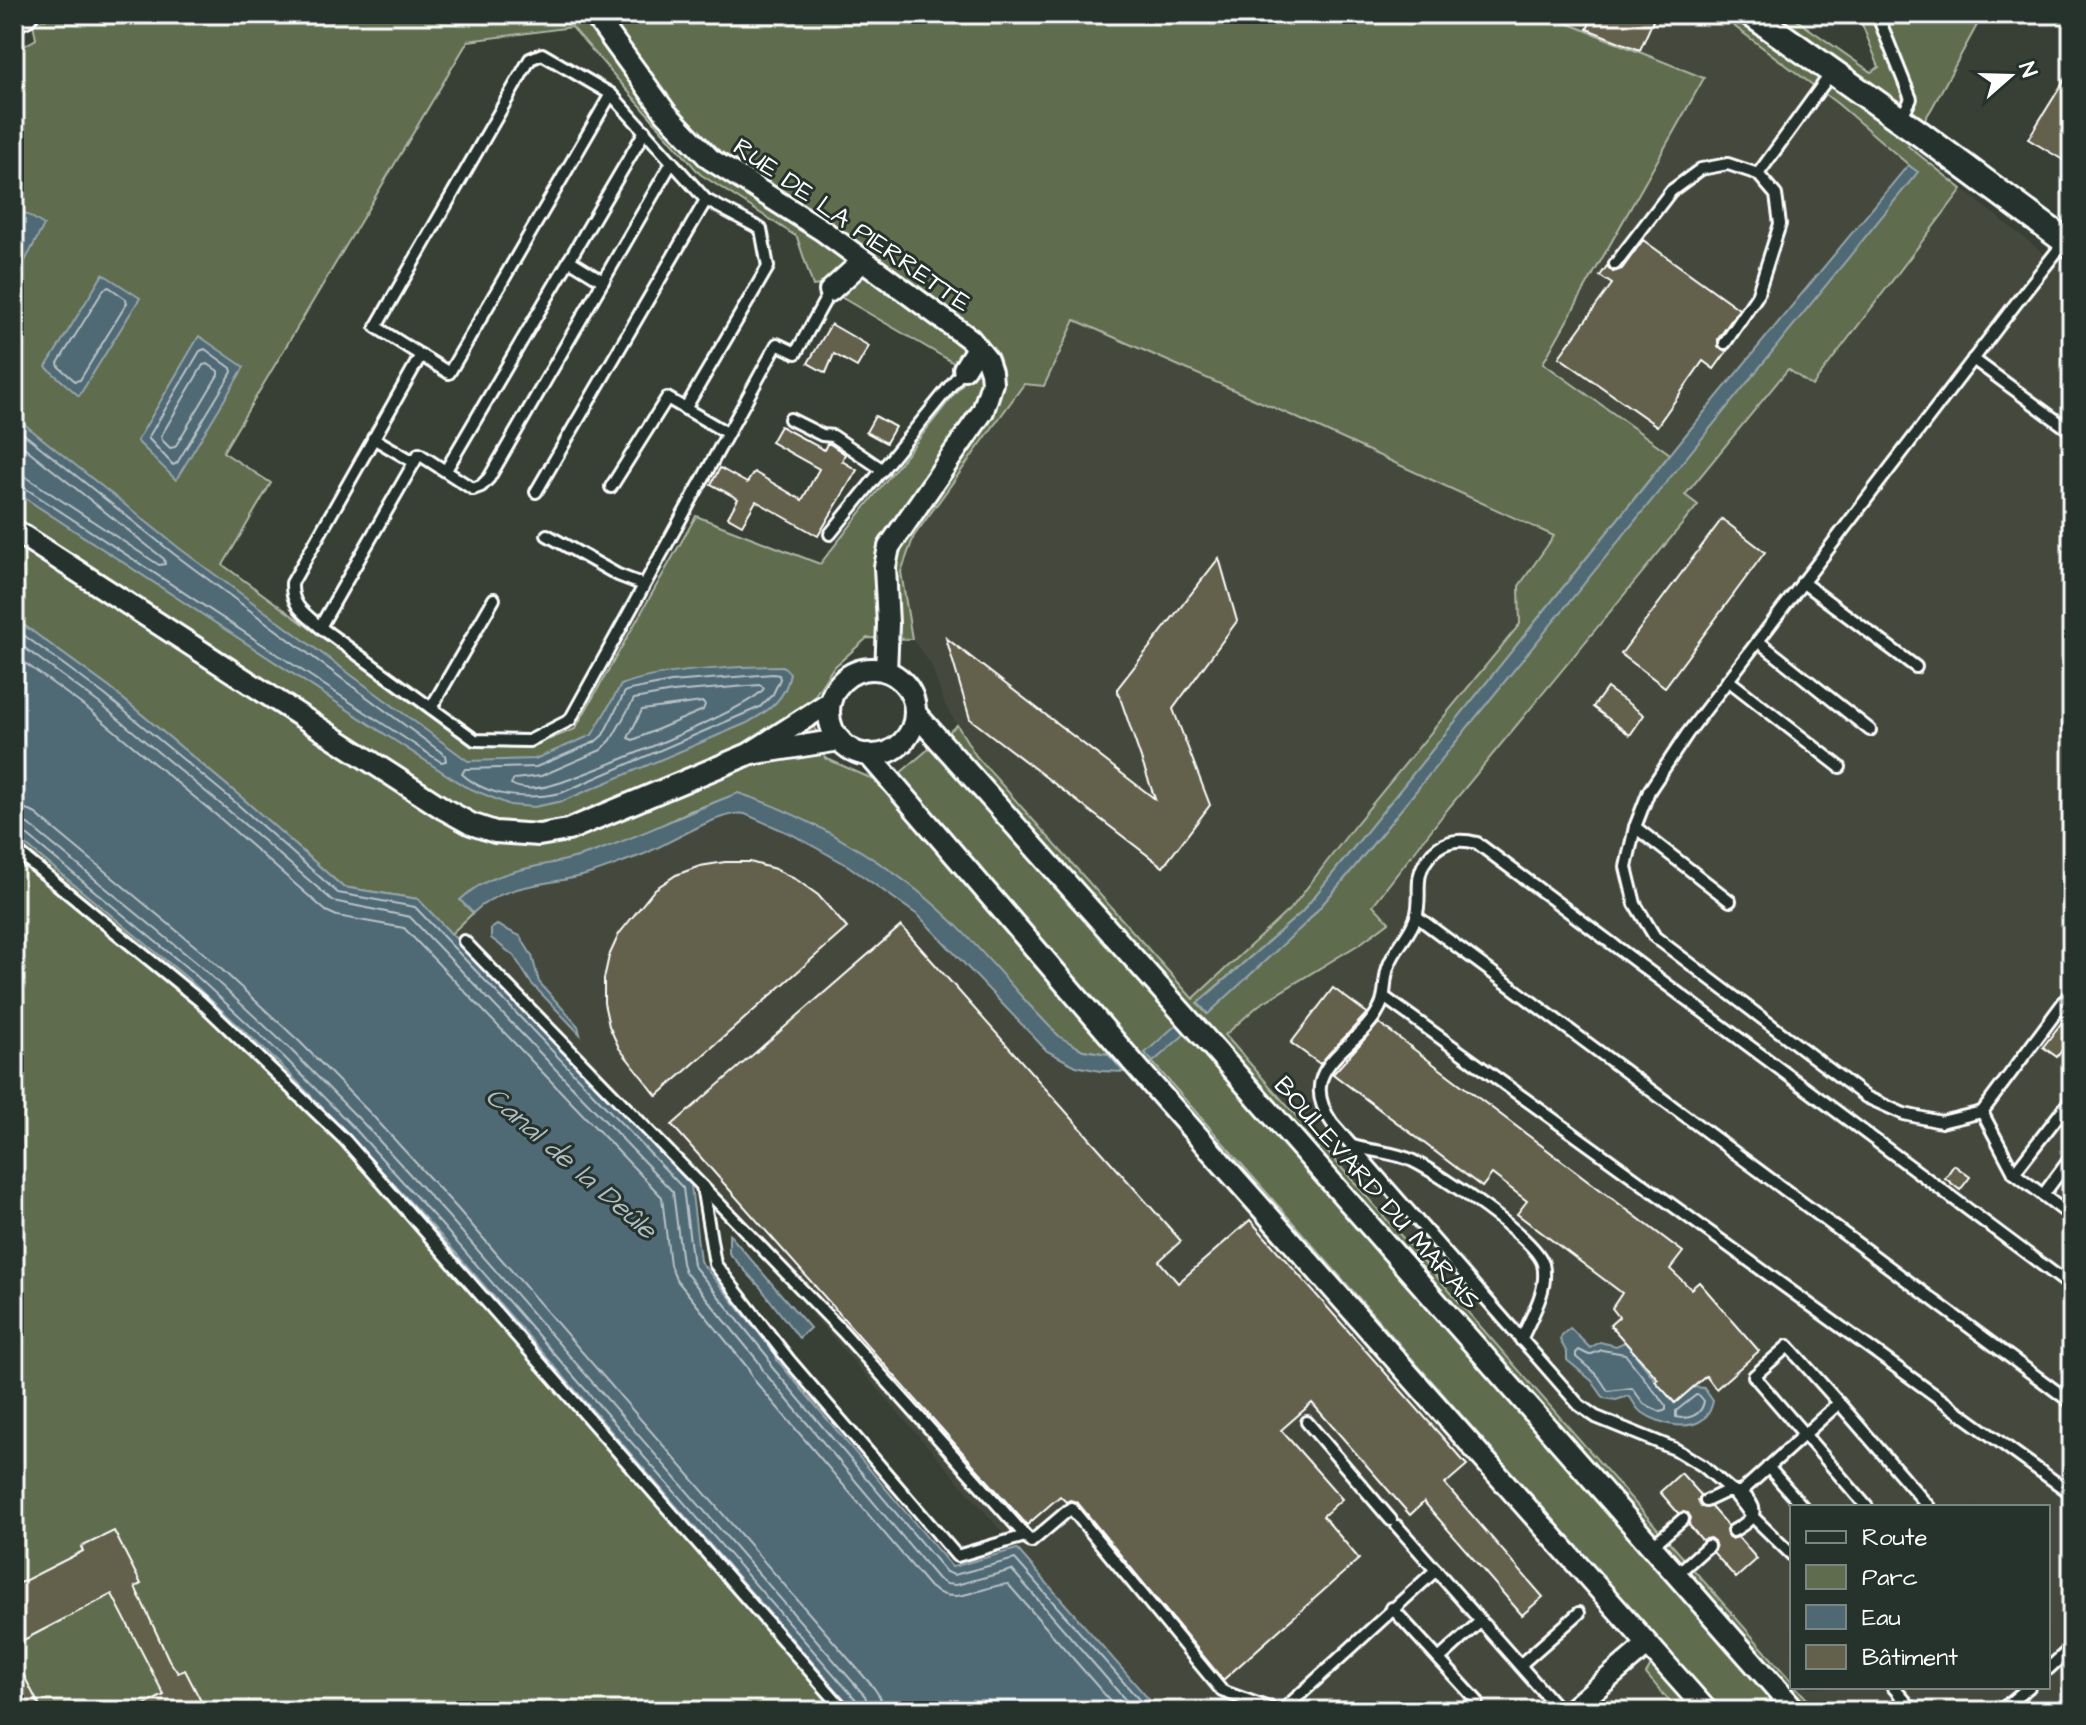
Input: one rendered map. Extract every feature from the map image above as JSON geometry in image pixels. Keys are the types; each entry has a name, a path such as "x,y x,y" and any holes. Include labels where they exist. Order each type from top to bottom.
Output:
{"street":[{"path":"14,19 25,14"},
{"name":"RUE DE LA PIERRETTE","path":"594,14 666,113 710,159 822,230 970,339 987,360 992,383 983,411 889,547 885,567 888,624 886,671"},
{"path":"1751,14 2069,244"},
{"path":"830,291 863,261"},
{"path":"964,369 977,348"},
{"path":"14,530 444,809 484,829 526,835 568,830 749,754 830,702"},
{"path":"857,671 886,671 907,687 915,713 912,727 905,739 882,753 868,754 848,747 832,728 829,715 835,689 857,671"},
{"name":"BOULEVARD DU MARAIS","path":"915,713 1653,1545 1796,1711"},
{"path":"749,754 840,740"},
{"path":"868,754 1149,1081 1707,1711"},
{"path":"1570,1711 1647,1645"}],"lane":[{"path":"1877,14 1911,99 1900,120"},
{"path":"611,94 449,373 376,327 530,59 542,54 611,94 706,200 761,229 768,267 685,409"},
{"path":"1758,174 1832,71"},
{"path":"446,470 645,131"},
{"path":"320,627 419,454 473,489 489,478 672,162"},
{"path":"1615,264 1671,191 1701,169 1728,164 1758,174 1776,195 1780,224 1757,296 1725,343"},
{"path":"536,492 706,200"},
{"path":"2069,244 1973,359 1728,680 1649,791 1635,827 1626,867 1635,904 1655,937 1866,1097 1904,1114 1941,1122 1982,1112 2072,991"},
{"path":"569,260 603,281"},
{"path":"421,355 292,583 291,594 296,606 320,627 475,740 529,741 570,720 777,344 796,353 830,291"},
{"path":"1973,359 2072,432"},
{"path":"830,534 964,369"},
{"path":"611,487 667,398 727,433"},
{"path":"790,419 822,435 833,436 883,470"},
{"path":"373,438 414,462"},
{"path":"547,535 618,575 644,585"},
{"path":"1802,582 1916,667"},
{"path":"431,708 494,599"},
{"path":"1758,641 1870,730"},
{"path":"1728,680 1840,767"},
{"path":"1635,827 1730,901"},
{"path":"1790,1553 1753,1517 1737,1492 1703,1466 1675,1449 1596,1417 1579,1405 1351,1146 1319,1105 1321,1083 1330,1061 1380,1009 1390,961 1416,916 1419,905 1417,883 1425,860 1436,849 1451,841 1477,843 2072,1287"},
{"path":"14,849 200,1001 345,1140 845,1711"},
{"path":"1416,916 2072,1403"},
{"path":"464,941 843,1332 1031,1542 1071,1508 1222,1691 1280,1711 1436,1570"},
{"path":"1384,997 2072,1494"},
{"path":"2014,1173 2072,1098"},
{"path":"1982,1112 2014,1173 2072,1217"},
{"path":"1351,1146 1412,1160 1526,1239 1538,1252 1544,1267 1544,1283 1521,1340"},
{"path":"2043,1195 2072,1156"},
{"path":"702,1186 715,1264 789,1360 957,1556 1025,1536"},
{"path":"1865,1505 1754,1376 1788,1346 1927,1505"},
{"path":"1706,1501 1725,1492 1737,1492 1839,1403"},
{"path":"1307,1422 1560,1711"},
{"path":"1768,1467 1801,1505"},
{"path":"1733,1531 1753,1517"},
{"path":"1653,1545 1683,1519"},
{"path":"1677,1574 1708,1546"},
{"path":"1392,1608 1477,1701 1466,1711"},
{"path":"1520,1665 1579,1613"},
{"path":"1439,1659 1481,1621"},
{"path":"2050,1667 2072,1647"},
{"path":"1895,1689 1914,1711"},
{"path":"2000,1711 2027,1689"}],"shaded area":[{"path":"1585,14 1718,14 1838,104 1908,165 1670,454 1543,363 1703,79 1580,28"},
{"path":"1962,189 2072,276 2072,1689 2047,1711 1818,1711 1798,1689 2050,1689 2050,1505 1790,1505 1790,1680 1225,1035 1259,1005 1361,943 1389,922 1372,905 1698,506 1685,496 1789,369 1813,386"},
{"path":"1075,320 1554,536 1519,586 1521,624 1355,825 1293,906 1193,999 976,756 945,705 931,664 912,639 901,572 914,536 1024,384 1045,386"},
{"path":"738,813 793,835 888,892 1100,1071 1124,1072 1153,1062 1663,1646 1646,1674 1678,1711 1159,1711 786,1284 452,934 482,903 504,891 588,874"}],"green space":[{"path":"61,14 1545,14 1704,78 1543,363 1670,454 1302,912 1197,1003 1207,1014 1307,922 1347,876 1917,172 1838,104 1718,14 1788,14 1871,72 1879,67 1858,14 1983,14 1908,146 1962,189 1812,386 1788,369 1685,495 1698,505 1446,811 1373,905 1389,922 1361,943 1259,1005 1225,1035 1790,1680 1790,1689 1798,1689 1818,1711 1678,1711 1646,1674 1663,1645 1153,1063 1124,1072 1108,1054 1083,1050 1060,1038 951,921 905,882 854,848 803,821 738,794 690,811 642,835 544,866 461,900 473,913 451,934 418,899 343,887 110,688 14,618 14,52 36,39 33,23","holes":["572,27 700,174 797,237 813,286 820,285 971,373 820,564 696,516 575,729 530,747 472,747 223,565 271,483 223,452 468,41","1075,320 1554,536 1519,586 1520,624 1355,825 1293,906 1193,999 976,756 957,725 886,785 825,758 808,706 833,668 867,638 912,639 901,572 914,536 1024,384 1044,386"]},
{"path":"14,835 186,977 280,1064 350,1136 434,1228 855,1711 14,1711"}],"water":[{"path":"1908,165 1918,172 1347,876 1307,922 1208,1014 1198,1003 1302,912 1692,427"},
{"path":"14,206 44,225 14,282"},
{"path":"103,274 140,298 79,396 46,367"},
{"path":"199,336 244,367 176,480 137,441"},
{"path":"14,416 179,548 468,761 535,759 592,735 621,685 637,680 700,670 783,666 790,673 788,682 775,703 747,723 563,801 534,807 510,805 464,786 14,491"},
{"name":"Canal de la Deûle","path":"14,618 110,688 343,887 418,899 691,1185 700,1261 776,1354 777,1360 952,1567 1017,1549 1159,1711 855,1711 434,1228 350,1136 280,1064 186,977 14,835"},
{"path":"738,793 813,824 887,868 929,900 963,932 1060,1037 1083,1050 1108,1054 1124,1072 1076,1066 1047,1051 919,916 847,865 793,835 745,814 708,822 642,855 596,872 513,890 485,903 473,913 460,900 489,880 591,853"},
{"path":"497,925 520,936 532,956 539,982 578,1026 580,1034 531,983 514,956 491,938 491,929"},
{"path":"1178,1023 1186,1033 1153,1062 1145,1053"},
{"path":"729,1234 810,1328 799,1338 729,1253"},
{"path":"1570,1328 1590,1348 1600,1342 1616,1346 1625,1342 1674,1403 1694,1387 1704,1388 1713,1401 1709,1412 1702,1420 1682,1426 1649,1417 1629,1396 1616,1400 1604,1398 1592,1381 1567,1360 1560,1340"}],"building":[{"path":"1594,14 1656,14 1640,50 1587,29"},
{"path":"2072,68 2072,145 2063,160 2028,139"},
{"path":"1643,240 1739,309 1718,339 1718,347 1727,351 1714,369 1703,361 1657,426 1559,357 1612,284 1600,276 1607,266 1613,272 1622,269"},
{"path":"831,324 869,346 857,367 834,354 826,373 808,363"},
{"path":"875,416 895,427 886,443 866,432"},
{"path":"780,426 824,450 830,444 845,454 842,461 857,470 818,536 756,501 742,525 728,517 738,499 711,484 720,468 747,483 754,472 802,500 819,469 771,442"},
{"path":"1722,519 1765,552 1665,687 1621,654"},
{"path":"1219,558 1237,621 1173,709 1210,805 1163,867 970,719 946,638 1155,799 1117,689"},
{"path":"1607,688 1644,715 1630,735 1593,707"},
{"path":"750,862 775,869 797,880 818,895 847,928 657,1096 619,1048 609,1026 604,1003 604,979 609,956 619,934 655,889 676,875 700,866"},
{"path":"901,926 1181,1241 1159,1261 1178,1283 1250,1220 1467,1465 1445,1484 1543,1597 1522,1615 1424,1502 1410,1515 1312,1403 1281,1430 1342,1499 1323,1516 1359,1559 1223,1680 1077,1502 1066,1502 1060,1496 1027,1525 672,1125"},
{"path":"1333,988 1367,1013 1320,1064 1291,1043"},
{"path":"2072,1009 2072,1036 2057,1057 2043,1047"},
{"path":"1379,1023 1683,1252 1670,1269 1691,1289 1699,1282 1759,1351 1716,1389 1706,1376 1675,1403 1610,1325 1619,1317 1612,1308 1622,1293 1517,1214 1527,1201 1492,1174 1482,1187 1333,1074"},
{"path":"1954,1165 1970,1177 1960,1190 1945,1178"},
{"path":"1681,1473 1701,1495 1698,1501 1701,1507 1711,1507 1727,1525 1727,1536 1732,1539 1738,1537 1757,1559 1736,1578 1713,1552 1716,1548 1714,1541 1710,1538 1702,1540 1689,1525 1691,1518 1688,1513 1678,1513 1660,1492"},
{"path":"114,1531 141,1584 135,1587 169,1660 178,1673 185,1670 206,1711 133,1711 164,1695 112,1594 14,1645 14,1586 83,1551 81,1547"},
{"path":"14,1656 42,1711 14,1711"}]}
